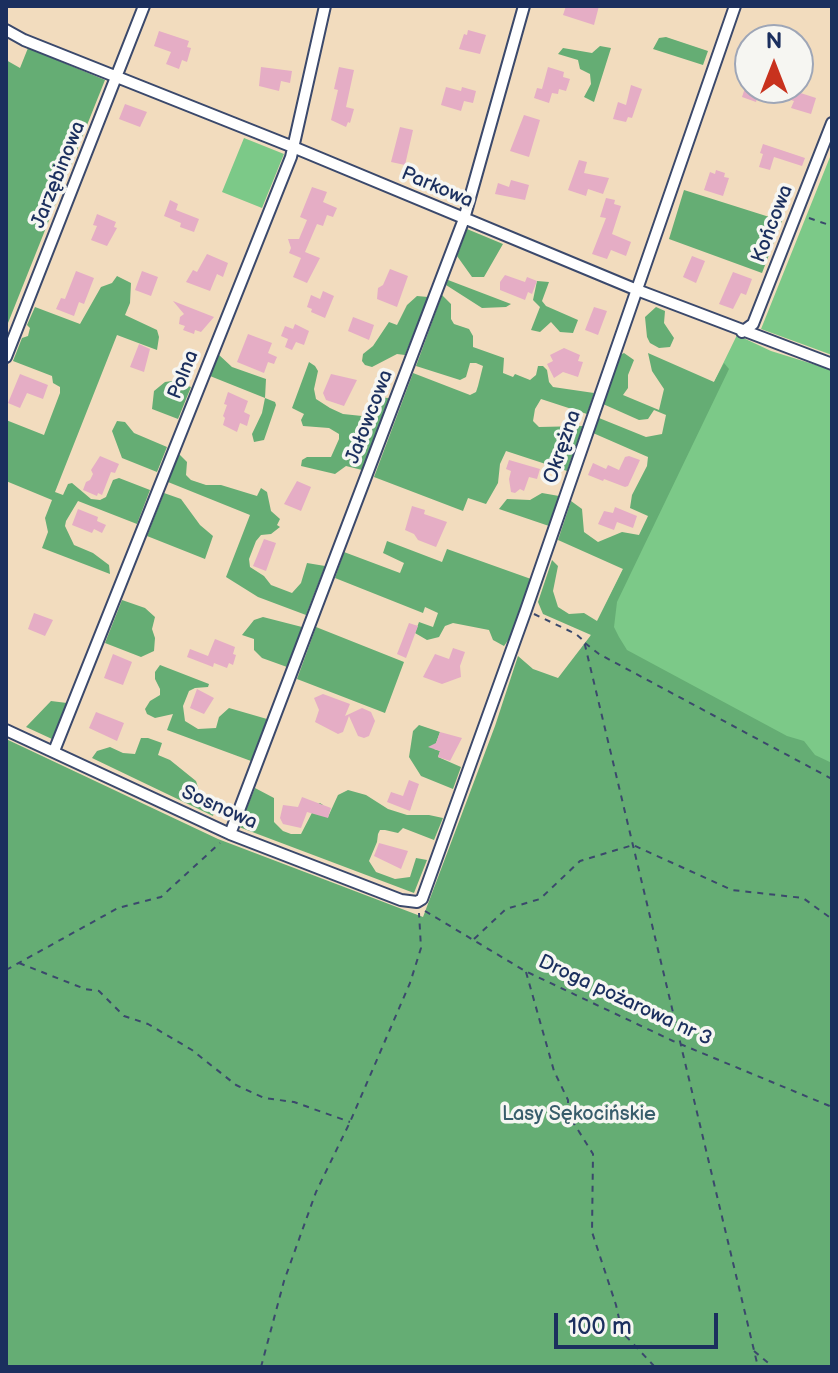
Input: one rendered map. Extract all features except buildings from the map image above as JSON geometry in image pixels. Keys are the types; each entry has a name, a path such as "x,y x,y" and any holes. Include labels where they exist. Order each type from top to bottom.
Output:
{"street":[{"name":"Jarzębinowa","path":"6,357 144,6"},
{"name":"Polna","path":"54,751 293,147 325,6"},
{"name":"Jałowcowa","path":"230,834 464,219 524,6"},
{"name":"Okrężna","path":"420,903 526,610 735,6"},
{"name":"Parkowa","path":"6,30 637,290 832,364"},
{"name":"Końcowa","path":"742,332 753,324 832,123"},
{"name":"Sosnowa","path":"6,730 230,834 401,900 420,903"}],"path":[{"path":"809,218 832,226"},
{"path":"526,610 576,634 599,654 832,779"},
{"path":"584,641 758,1367"},
{"path":"6,970 118,908 161,897 230,834"},
{"path":"473,940 506,909 540,899 580,861 633,845 732,890 803,898 832,919"},
{"path":"261,1367 284,1281 316,1192 410,983 421,948 420,903"},
{"name":"Droga pożarowa nr 3","path":"420,903 525,971 682,1045 832,1107"},
{"path":"19,963 85,989 99,991 124,1016 148,1024 192,1050 236,1085 264,1098 294,1102 350,1122"},
{"path":"525,971 554,1071 568,1100 568,1114 593,1154 592,1232 622,1332 655,1367"},
{"path":"754,1350 773,1367"}],"green space":[{"path":"666,37 708,51 703,65 653,49 659,38"},
{"path":"600,46 611,48 594,102 584,97 591,84 590,74 580,69 578,60 558,54 563,48 592,53"},
{"path":"28,48 105,80 6,328 6,60 20,68"},
{"path":"244,138 284,154 262,208 222,192"},
{"path":"832,152 832,355 761,329"},
{"path":"684,190 782,221 762,273 669,239"},
{"path":"467,229 503,244 484,277 472,277 457,256"},
{"path":"117,276 131,283 130,303 125,315 157,330 157,350 117,335 55,492 63,495 68,484 72,483 91,499 100,500 106,497 113,480 119,478 150,490 137,524 78,501 66,521 65,526 74,545 93,553 109,565 110,574 42,548 48,532 45,518 52,500 6,481 6,420 44,435 60,393 60,387 53,383 52,376 13,361 22,338 28,336 30,328 27,325 35,307 80,324 101,287 112,283"},
{"path":"448,280 511,304 482,308 446,285"},
{"path":"537,281 549,282 542,301 546,306 578,320 573,333 560,332 551,322 540,332 531,330 540,307 533,300"},
{"path":"442,295 451,304 454,324 469,329 473,347 504,358 503,373 530,380 536,375 538,366 543,366 553,387 594,393 587,414 541,399 535,409 533,421 539,427 583,426 567,471 506,451 500,464 498,483 486,504 468,498 463,511 374,477 413,373 470,395 476,392 483,366 470,363 466,377 460,380 416,366"},
{"path":"417,296 428,297 405,355 397,354 372,367 365,365 363,354 373,346 389,322 397,325 407,305"},
{"path":"656,307 665,311 664,323 674,338 670,347 659,348 647,337 645,317"},
{"path":"737,335 771,351 832,370 832,772 588,641"},
{"name":"Lasy Sękocińskie","path":"624,353 634,360 628,375 628,388 623,395 659,410 664,389 652,371 648,353 714,382 724,363 729,369 617,602 614,627 619,637 627,650 787,736 804,741 815,755 832,763 832,1367 6,1367 6,739 218,839 423,917 518,656 533,669 558,678 591,635 543,614 538,602 552,560 558,566 553,591 558,607 569,614 584,613 597,621 623,569 558,540 571,501 582,509 584,532 598,542 622,532 639,535 648,516 630,508 632,495 647,466 648,457 593,433 599,418 646,437 662,434 666,415 654,410 648,419 639,420 603,404 620,355"},
{"path":"218,354 232,367 266,379 265,398 210,376"},
{"path":"309,362 318,371 314,389 316,399 343,414 362,416 369,411 373,397 389,398 362,470 346,466 335,474 301,466 302,460 307,457 331,457 339,439 339,434 329,428 303,426 301,420 304,414 292,408"},
{"path":"165,382 191,387 178,419 152,409 154,391"},
{"path":"265,398 276,405 264,440 254,442 252,434"},
{"path":"117,421 125,422 134,433 167,447 157,472 122,458 112,431"},
{"path":"179,454 187,462 186,475 191,480 257,496 261,488 267,492 271,511 280,519 277,525 280,527 271,534 261,535 256,541 249,559 250,567 271,585 292,593 301,583 307,563 325,566 306,615 258,597 226,577 250,515 168,482"},
{"path":"164,493 181,499 200,525 213,536 205,559 147,536"},
{"path":"542,493 559,496 549,526 499,509 507,499 530,500"},
{"path":"387,541 442,562 447,549 531,579 504,646 493,640 489,630 453,623 445,626 439,637 427,640 415,633 419,622 433,627 438,613 425,607 423,613 335,578 344,552 400,573 404,563 383,553"},
{"path":"122,600 145,608 155,617 152,629 154,651 141,657 105,643"},
{"path":"263,617 302,627 287,667 262,658 254,650 254,639 242,635 254,620"},
{"path":"316,627 404,662 385,713 297,679"},
{"path":"160,665 209,684 208,687 189,691 183,706 185,721 198,729 216,728 219,717 229,708 267,719 251,761 167,730 173,714 155,718 147,714 145,709 150,701 160,695 155,672"},
{"path":"51,701 67,703 52,739 26,727"},
{"path":"419,725 440,732 434,749 440,751 438,757 461,767 453,789 421,776 409,757 413,731"},
{"path":"141,738 162,743 158,755 170,760 196,781 202,800 215,808 213,816 92,758 97,751 110,747 135,754"},
{"path":"255,788 274,798 274,822 291,834 301,834 320,803 328,817 338,795 348,790 366,795 388,809 407,815 443,818 434,840 403,828 398,833 380,830 378,834 369,861 376,872 395,879 410,877 416,858 427,860 414,893 239,827"}]}
